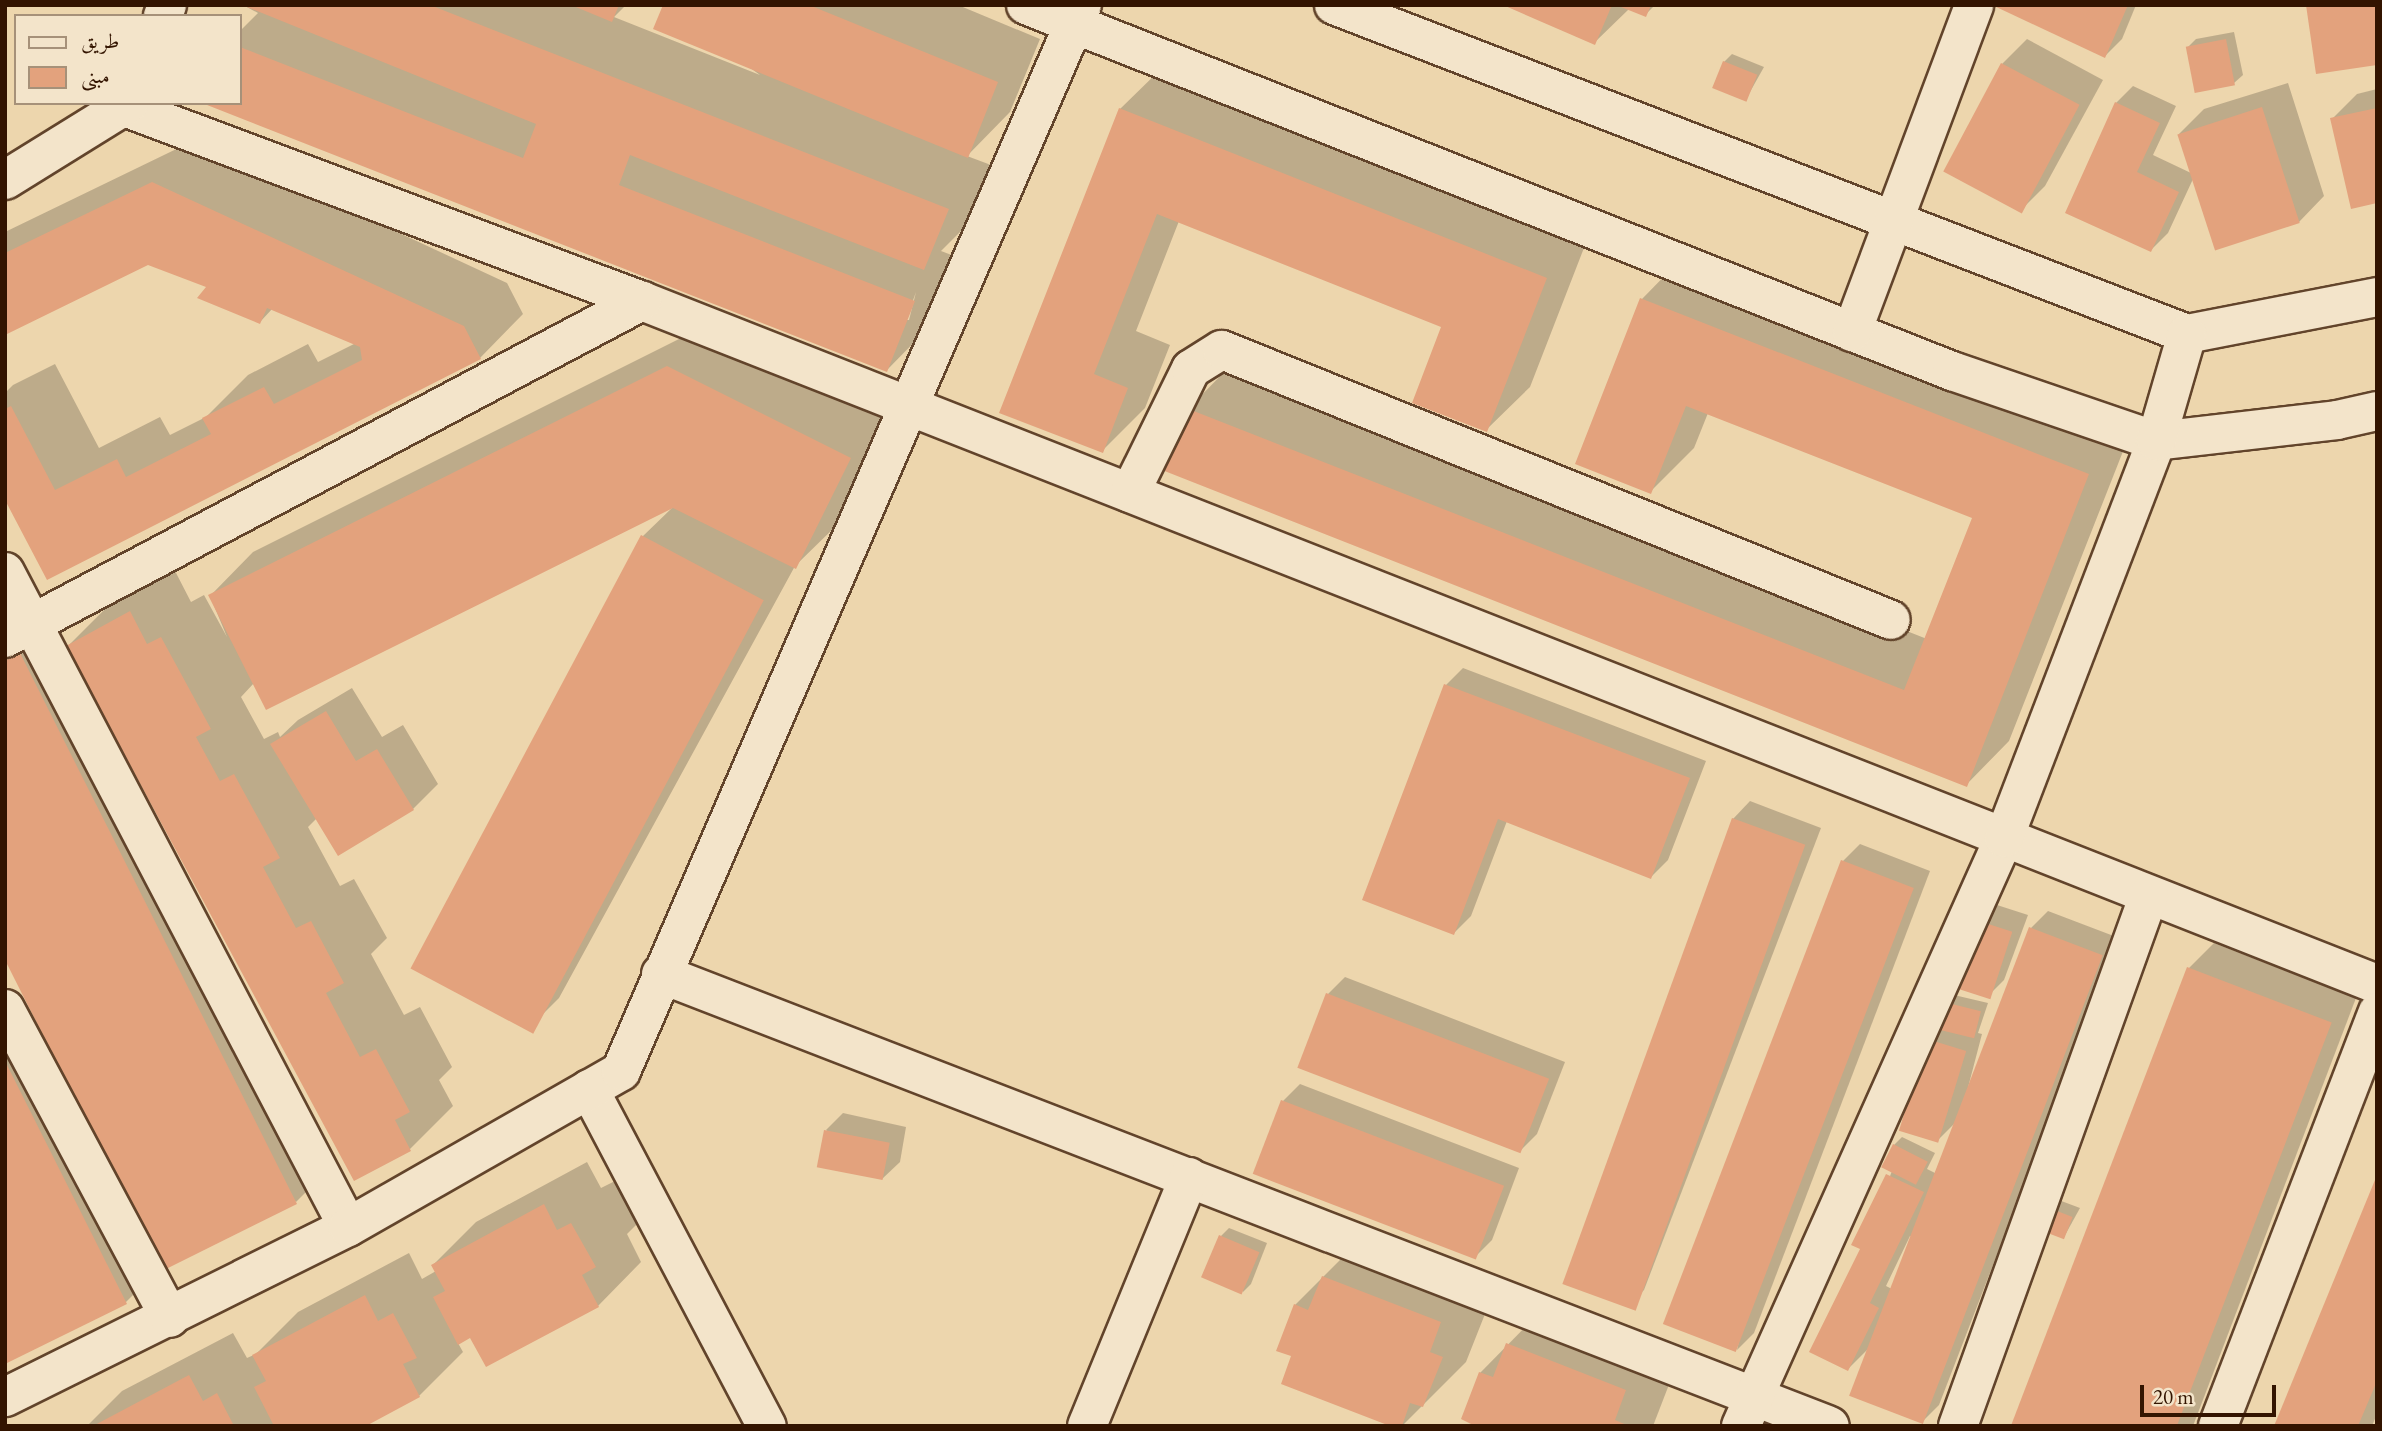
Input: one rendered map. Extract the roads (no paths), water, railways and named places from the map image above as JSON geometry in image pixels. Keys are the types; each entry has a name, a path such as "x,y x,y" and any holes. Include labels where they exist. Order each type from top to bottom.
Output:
{"street":[{"path":"1026,5 1078,15 1852,332 2156,442 2337,420 2377,411"},
{"path":"1334,5 2187,334 2377,298"},
{"path":"1852,332 1974,5"},
{"path":"5,1397 170,1318 348,1227 621,1070 1078,15"},
{"path":"5,180 128,106 642,302 2377,984"},
{"path":"19,630 642,302"},
{"path":"1747,1410 2004,838 2156,442 2187,334"},
{"path":"1130,494 1191,369 1222,351 1891,620"},
{"path":"5,572 19,630 348,1227"},
{"path":"1958,1426 2149,895"},
{"path":"661,974 1189,1177 1747,1410 1830,1426"},
{"path":"5,1009 170,1318"},
{"path":"2218,1426 2377,1013"},
{"path":"589,1089 767,1426"},
{"path":"1087,1426 1189,1177"}]}
